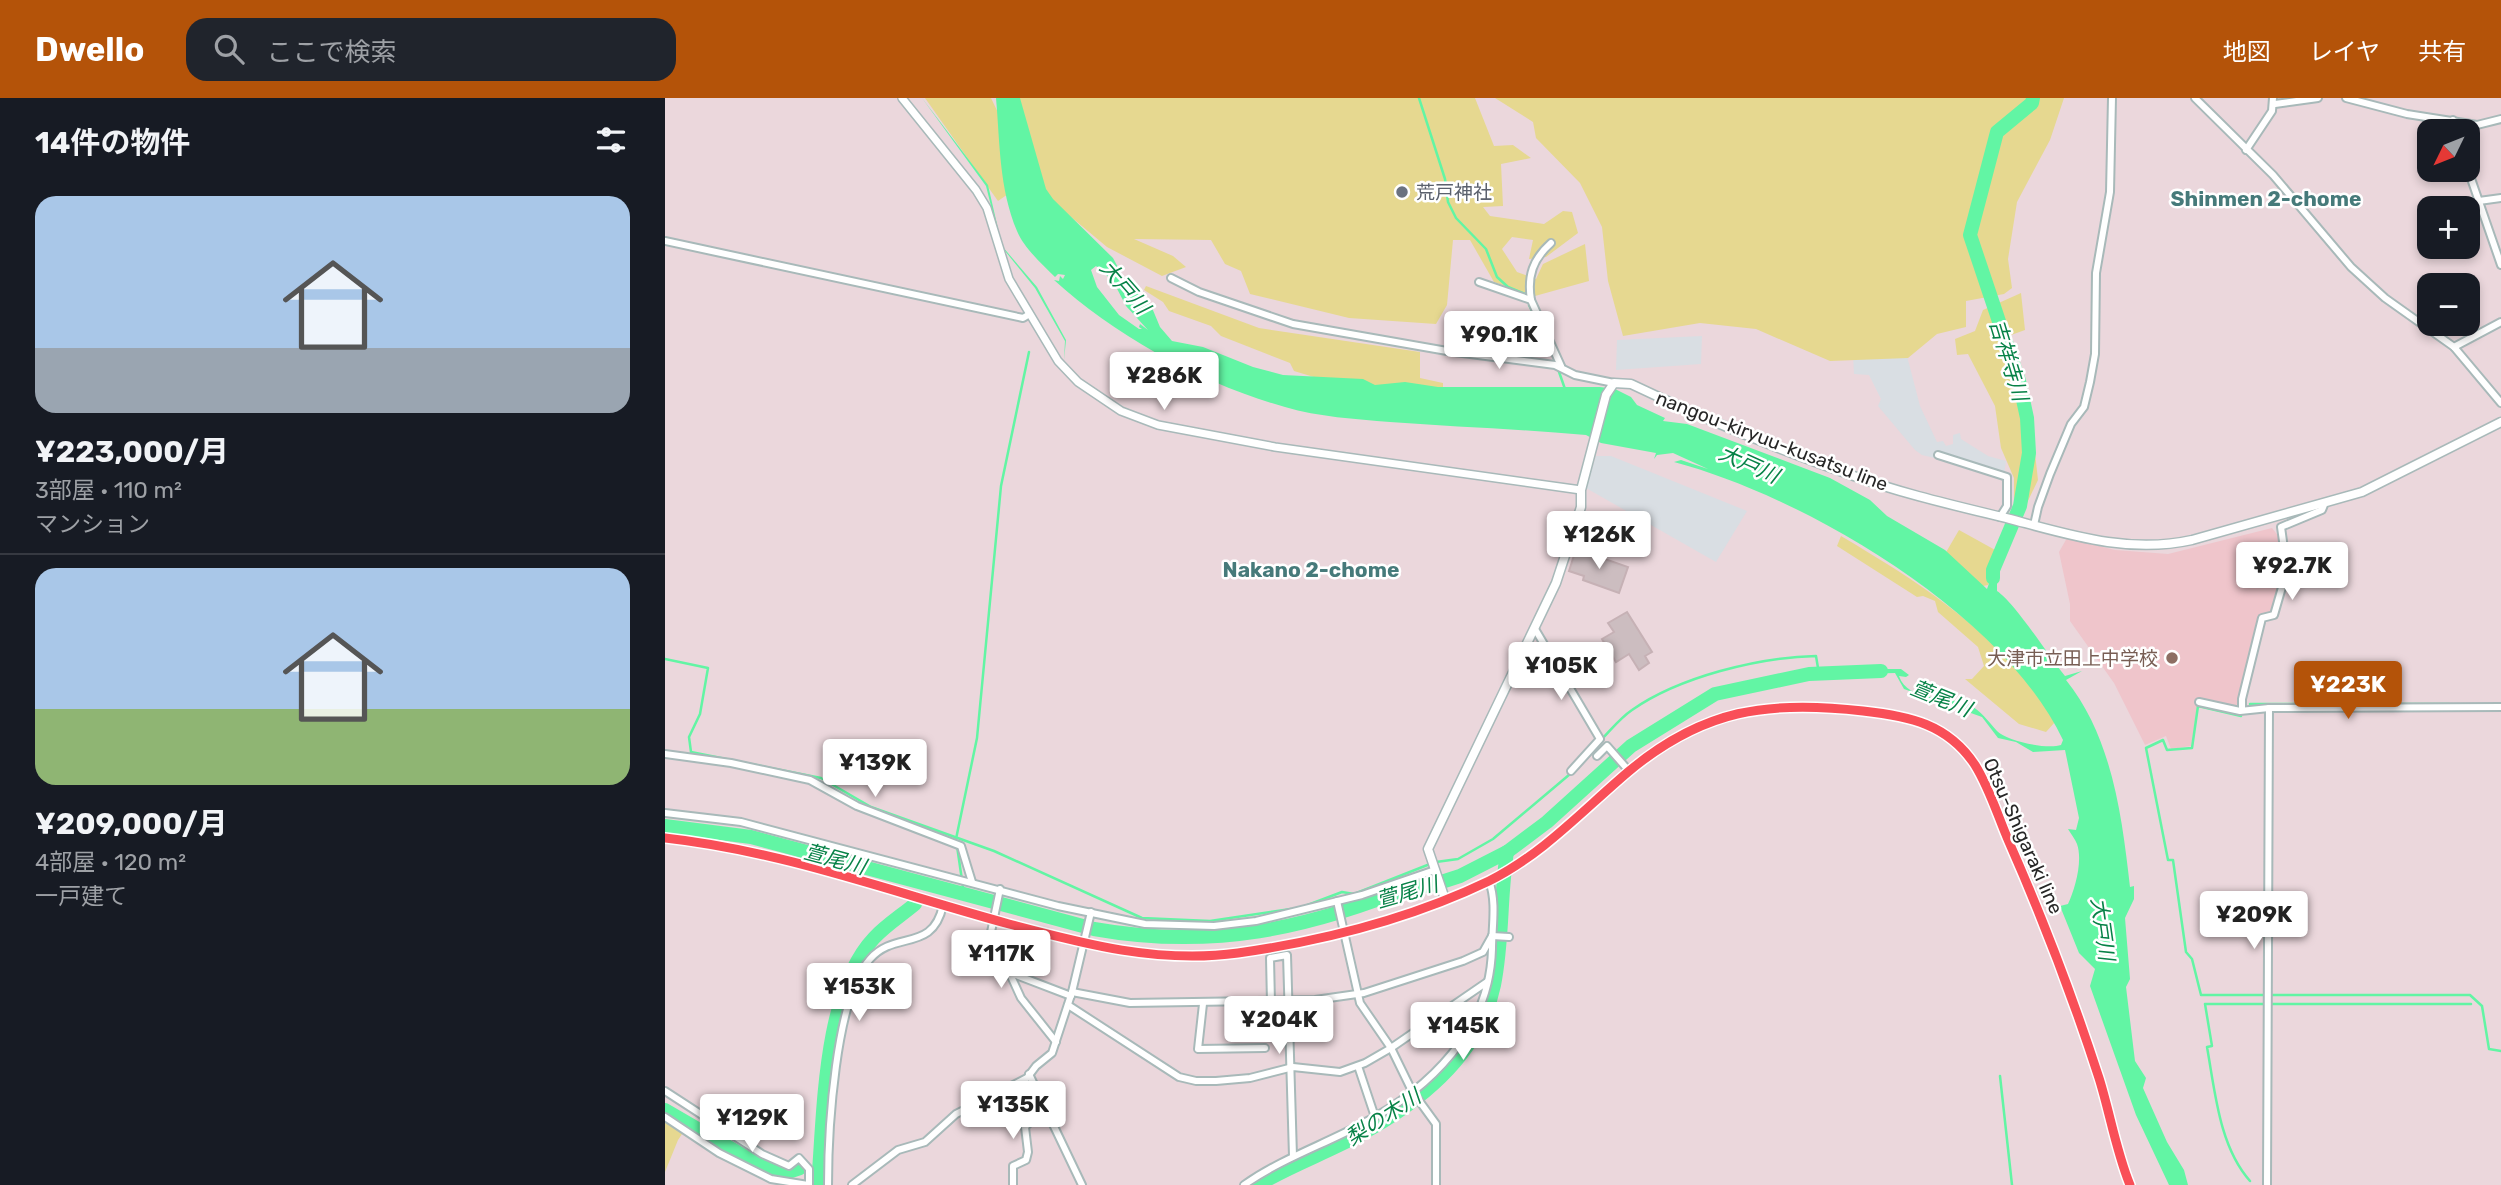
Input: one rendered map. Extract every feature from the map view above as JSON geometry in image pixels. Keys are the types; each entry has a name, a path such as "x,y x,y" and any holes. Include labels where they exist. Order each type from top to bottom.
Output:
{"main road":[{"name":"nangou-kiryuu-kusatsu line","path":"1612,385 1631,384 1852,476 2112,544 2168,545 2324,505 2393,479 2501,422"},
{"path":"1445,897 1428,849 1535,629 1569,547 1581,507 1581,490 1590,454 1612,385"},
{"name":"Otsu-Shigaraki line","path":"665,838 738,848 1083,941 1172,957 1278,951 1344,927 1445,897 1493,878 1562,832 1627,769 1674,738 1722,716 1778,706 1844,709 1905,716 1936,727 1961,747 1986,786 2038,908 2101,1083 2130,1185"}],"street":[{"path":"902,98 977,190 987,208 1009,279 1028,315 1058,361 1078,382 1121,411 1158,425 1275,447 1581,490"},
{"path":"2034,525 2050,474 2071,424 2084,407 2090,382 2095,354 2096,273 2110,192 2112,98"},
{"path":"2195,98 2273,175 2365,281 2454,347 2501,403"},
{"path":"2246,150 2274,101 2318,98"},
{"path":"2346,98 2407,114 2445,119"},
{"path":"2480,124 2501,119"},
{"path":"2480,201 2501,198"},
{"path":"2480,204 2501,265"},
{"path":"665,241 1017,317 1028,315"},
{"path":"1551,243 1539,253 1532,268 1531,300 1558,365"},
{"path":"1171,278 1199,292 1293,324 1447,351 1558,365 1575,375 1612,385"},
{"path":"1479,282 1531,300"},
{"path":"2454,347 2466,337 2501,322"},
{"path":"1938,455 2007,477 2007,506 2001,517"},
{"path":"2242,710 2242,699 2262,618 2274,615 2287,570 2281,527 2322,510 2324,505"},
{"path":"1535,629 1600,739 1571,771"},
{"path":"2199,702 2242,710 2501,707"},
{"path":"2267,1185 2270,708"},
{"path":"1597,756 1607,746 1627,769"},
{"path":"665,754 731,763 825,786 857,806 961,846 972,882"},
{"path":"665,813 741,822 1090,914 1145,924 1214,926 1298,912 1435,872"},
{"path":"1244,1185 1374,1116 1413,1092 1431,1078 1459,1045 1476,1018 1487,982 1494,906 1493,878"},
{"path":"1000,890 991,932 1028,1010 1056,1042"},
{"path":"1337,901 1357,994 1391,1048 1413,1092 1436,1124 1436,1185"},
{"path":"828,1185 830,1117 843,1031 860,975 869,959 887,945 925,936 940,918 943,905"},
{"path":"852,1185 898,1150 925,1142 955,1114 1015,1085 1052,1053 1072,994 1090,914"},
{"path":"1492,936 1509,937"},
{"path":"1010,972 1072,994 1130,1003 1288,1003 1357,994 1463,961 1483,952 1492,936"},
{"path":"1271,1003 1270,958 1278,951 1287,955 1293,1068 1291,1158"},
{"path":"1068,1005 1179,1077 1216,1081 1293,1068 1340,1072 1358,1066 1391,1048 1487,982"},
{"path":"1203,1004 1198,1049 1265,1048"},
{"path":"1358,1066 1374,1116"},
{"path":"1029,1074 1071,1157 1082,1185"},
{"path":"665,1091 761,1154 789,1166 799,1158 809,1169 809,1185 771,1179 719,1153 665,1117"},
{"path":"1013,1185 1013,1166 1026,1160 1028,1152 1025,1127 1044,1108"}],"shaded area":[{"path":"925,98 991,98 1003,123 1011,192 998,201"},
{"path":"1012,98 1475,98 1494,146 1513,145 1531,158 1501,164 1503,206 1483,207 1490,216 1544,224 1563,211 1572,212 1578,233 1546,257 1529,259 1533,240 1512,237 1502,249 1517,272 1536,279 1543,264 1585,244 1589,281 1535,296 1494,282 1470,240 1453,240 1447,305 1436,324 1349,318 1250,294 1241,271 1225,264 1211,240 1134,239 1173,256 1186,267 1162,276 1107,247 1046,196"},
{"path":"1495,98 2064,98 2050,140 2017,202 2008,259 2012,288 2004,294 1966,301 1966,327 1937,334 1908,358 1830,361 1756,329 1700,323 1623,336 1608,281 1602,227 1580,183 1536,138 1533,122"},
{"path":"1146,286 1259,328 1420,352 1420,378 1443,383 1443,391 1327,381 1294,371 1290,363 1221,336 1211,326 1169,311 1163,302 1144,290"},
{"path":"2021,293 2025,330 2000,339 2031,418 2038,480 2026,505 2014,504 2014,478 2001,448 1995,406 1968,354 1957,355 1955,339 1975,331 1983,310"},
{"path":"1702,336 1701,364 1616,370 1617,340"},
{"path":"1853,356 1907,356 1920,406 1937,442 1943,441 1946,446 1953,444 1953,435 1960,433 1961,439 1988,456 2006,461 2004,475 1922,455 1915,450 1878,406 1881,399 1869,375 1854,374"},
{"path":"1596,456 1611,456 1747,511 1716,562 1586,488"},
{"name":"大津市立田上中学校","path":"2272,528 2279,537 2283,569 2272,613 2258,616 2239,707 2199,698 2191,746 2171,749 2166,736 2145,745 2114,683 2070,621 2070,604 2059,552 2067,538 2115,550 2168,554"},
{"path":"1959,530 1997,551 1998,565 1988,585 1978,587 1945,554"},
{"path":"1841,536 1903,574 1960,615 2011,663 2056,721 2046,732 2019,724 1965,679 1972,679 1984,666 1978,647 1938,612 1935,601 1923,596 1917,597 1837,546"},
{"path":"665,1104 692,1119 678,1140 665,1172"}],"water":[{"path":"922,98 988,185 1002,246 1037,287 1066,340 1064,360 1065,341 1035,288 1001,246 986,186"},
{"name":"大戸川","path":"996,98 1020,98 1046,189 1113,258 1122,275 1150,303 1160,327 1172,341 1203,347 1253,367 1283,375 1363,379 1375,385 1405,382 1438,387 1615,389 1631,397 1637,405 1665,418 1663,421 1687,424 1830,478 1870,500 1887,516 1945,550 1987,589 1997,561 1997,591 2022,618 2065,676 2082,671 2066,680 2082,702 2104,752 2118,805 2130,887 2134,886 2134,899 2125,918 2130,979 2126,987 2135,1061 2146,1078 2143,1088 2167,1142 2184,1170 2188,1185 2169,1185 2136,1115 2090,986 2095,969 2079,953 2060,906 2068,904 2071,898 2079,858 2077,844 2068,829 2076,830 2079,818 2065,750 2033,752 2016,742 1998,738 1982,717 1904,689 1895,673 1858,674 1867,669 1901,669 1909,675 1899,676 1911,691 1970,705 2008,738 2036,745 2061,745 2063,740 2034,693 1995,648 1948,605 1895,566 1839,532 1782,502 1726,479 1674,462 1681,460 1708,469 1673,453 1657,455 1654,459 1656,453 1601,443 1586,435 1390,422 1311,413 1255,398 1162,356 1078,301 1054,280 1059,281 1060,276 1063,279 1065,275 1058,274 1055,277 1024,244 1011,215 1007,198 1001,165","holes":["1096,266 1113,281 1126,306 1148,330 1140,324 1142,329 1139,329 1119,315 1097,287 1091,270"]}],"building":[{"path":"1576,549 1628,567 1619,593 1583,580 1584,576 1569,571"},
{"path":"1627,612 1652,652 1645,656 1649,663 1639,670 1629,654 1616,662 1602,639 1614,632 1608,623"}],"waterway":[{"path":"1419,98 1445,179 1448,202 1456,218 1486,249 1497,277 1508,287 1525,294"},
{"name":"吉祥寺川","path":"1993,578 1993,570 2020,506 2029,453 2027,418 2019,381 1970,235 1997,132 2032,103 2033,98"},
{"path":"1529,305 1537,321"},
{"path":"956,839 977,738 1001,486 1029,352"},
{"path":"1558,369 1565,389"},
{"path":"1601,740 1628,713 1651,698 1720,671 1770,660 1816,656 1819,674"},
{"path":"665,659 708,668 700,714 689,737 691,752 821,778 871,807 994,851 1142,918 1210,921 1291,909"},
{"name":"萱尾川","path":"665,826 751,837 1094,929 1179,937 1259,931 1338,913 1418,884 1429,886 1460,876 1507,852 1547,822 1631,746 1715,694 1809,674 1881,671"},
{"path":"2250,704 2382,704"},
{"path":"2388,704 2449,704"},
{"path":"2241,716 2198,706 2192,748 2167,750 2163,740 2146,748 2168,860 2173,860 2186,952 2192,959 2201,995 2470,995 2482,1006 2489,1049 2501,1051"},
{"path":"1436,862 1458,859 1493,839 1576,769"},
{"path":"957,846 964,894"},
{"name":"梨の木川","path":"1258,1185 1385,1120 1426,1090 1462,1053 1487,1010 1494,985 1507,852"},
{"path":"1305,906 1342,892 1354,894 1430,864"},
{"path":"818,1185 829,1055 835,1021 845,989 857,961 874,938 915,904"},
{"path":"2250,1181 2231,1151 2220,1117 2207,1047 2212,1046 2205,1004 2471,1004"},
{"path":"2000,1076 2012,1185"},
{"path":"665,1110 763,1167 788,1172 800,1168"}],"place":[{"name":"荒戸神社","path":"1402,192"},
{"name":"大津市立田上中学校","path":"2172,658"}],"district":[{"name":"Shinmen 2-chome","path":"2266,198"},
{"name":"Nakano 2-chome","path":"1311,569"}]}
